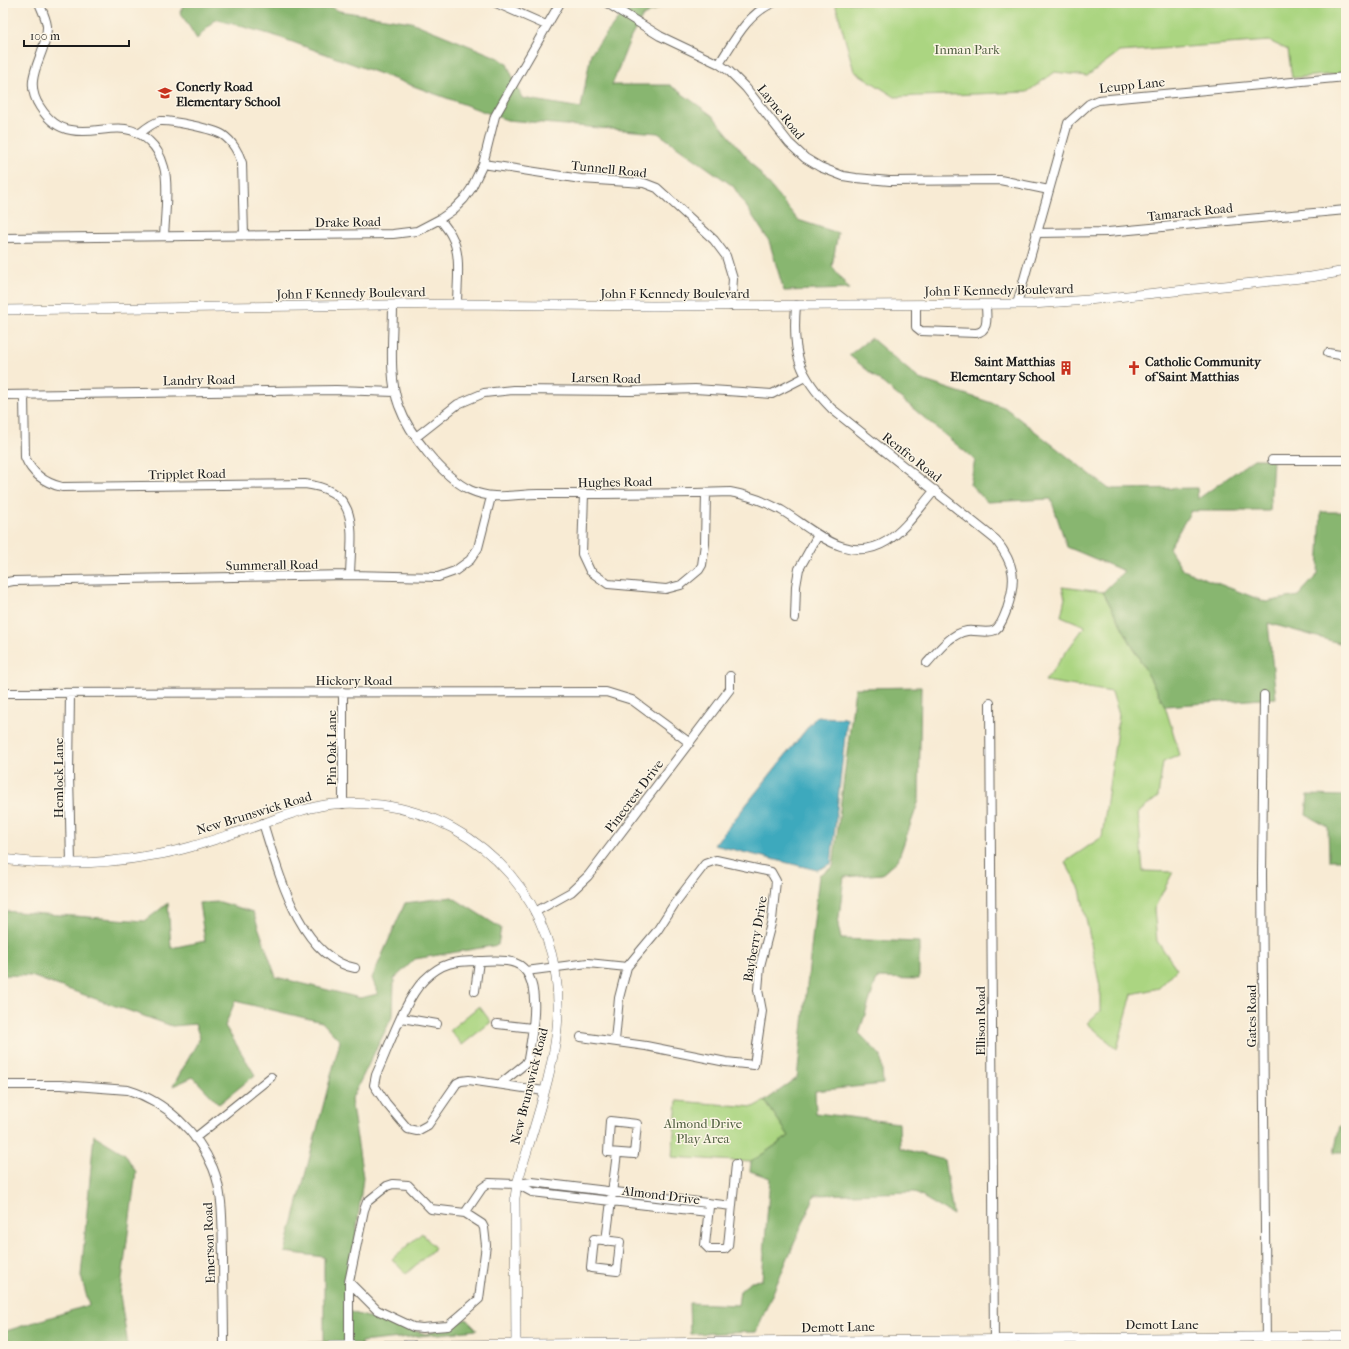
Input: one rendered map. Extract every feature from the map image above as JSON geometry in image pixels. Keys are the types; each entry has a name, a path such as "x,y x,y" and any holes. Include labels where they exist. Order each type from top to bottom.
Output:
{"street":[{"path":"39,3 47,27 32,81 34,94 40,107 50,120 58,126 70,130 123,128 139,134 154,146 159,153 164,168 164,236"},
{"path":"496,3 546,25"},
{"name":"Drake Road","path":"3,238 393,234 417,230 440,219 453,210 471,189 483,164 495,116 560,3"},
{"name":"Layne Road","path":"606,3 660,36 719,64 729,71 746,88 789,143 805,158 820,167 856,178 890,181 1000,180 1049,190"},
{"path":"719,64 746,23 755,13 773,3"},
{"name":"Leupp Lane","path":"1017,304 1068,123 1089,104 1098,100 1346,77"},
{"path":"139,134 153,124 165,121 216,132 227,139 239,155 242,162 244,236"},
{"name":"Tunnell Road","path":"483,164 581,179 644,183 657,188 714,240 726,256 733,279 731,306"},
{"name":"Tamarack Road","path":"1036,233 1108,232 1346,210"},
{"path":"440,219 451,235 455,245 457,256 457,304"},
{"name":"John F Kennedy Boulevard","path":"3,310 457,304 731,306 986,305 1088,300 1312,277 1346,271"},
{"path":"916,305 916,327 921,331 976,333 986,327 986,305"},
{"name":"Hughes Road","path":"393,306 395,392 398,406 408,426 431,456 458,483 471,490 491,497 536,494 730,492 749,495 780,510 833,544 848,549 875,547 888,540 908,522 935,490"},
{"name":"Renfro Road","path":"796,306 796,349 805,377 814,391 832,409 996,540 1006,553 1012,568 1014,582 1002,623 992,631 968,631 961,633 942,646 927,663"},
{"path":"1328,353 1346,356"},
{"name":"Larsen Road","path":"416,437 458,404 484,393 513,390 630,391 695,389 772,394 805,377"},
{"name":"Landry Road","path":"3,395 336,390 395,392"},
{"name":"Tripplet Road","path":"24,395 25,457 28,465 37,475 51,484 62,487 305,484 328,488 336,493 344,503 351,519 350,575"},
{"path":"1272,460 1346,460"},
{"path":"584,494 582,554 590,571 608,584 666,589 681,585 699,570 702,565 705,544 706,493"},
{"name":"Summerall Road","path":"3,583 13,581 350,575 438,577 455,570 470,560 478,548 491,497"},
{"path":"795,618 796,586 799,569 818,535"},
{"name":"Pinecrest Drive","path":"535,912 572,892 588,876 728,693 730,676"},
{"name":"Pin Oak Lane","path":"343,692 343,804"},
{"name":"Hickory Road","path":"3,693 606,692 632,700 690,743"},
{"name":"Hemlock Lane","path":"70,693 69,774 71,863"},
{"name":"Gates Road","path":"1264,695 1262,874 1266,1341"},
{"name":"Ellison Road","path":"990,704 994,1342"},
{"name":"New Brunswick Road","path":"3,859 71,863 154,856 176,851 321,806 365,803 404,808 436,820 484,848 501,864 523,892 535,912 548,942 555,967 558,995 557,1027 544,1091 517,1184 515,1198 516,1345"},
{"path":"263,823 283,888 295,912 326,954 342,965 355,968"},
{"name":"Bayberry Drive","path":"716,860 763,869 771,872 775,876 772,920 760,966 758,990 762,1012 754,1065 726,1062 615,1041 619,998 627,967 657,931 675,903 705,864 716,860"},
{"path":"475,991 478,961"},
{"path":"500,1084 527,1062 535,996 526,971 514,962 450,962 438,968 417,987 376,1074 374,1085 386,1103 408,1129 416,1131 426,1128 461,1081 469,1080 544,1091"},
{"path":"526,971 588,963 627,967"},
{"path":"402,1018 437,1024"},
{"path":"497,1024 532,1028"},
{"path":"581,1037 615,1041"},
{"path":"195,1138 271,1077"},
{"name":"Emerson Road","path":"3,1085 61,1085 128,1090 139,1093 159,1104 183,1124 195,1138 213,1168 222,1208 224,1346"},
{"path":"610,1122 637,1124 634,1154 617,1152 608,1152 610,1122"},
{"name":"Almond Drive","path":"606,1241 617,1152"},
{"name":"Almond Drive","path":"709,1203 705,1245 709,1249 722,1250 728,1246 736,1164"},
{"name":"Almond Drive","path":"517,1184 532,1182 732,1206"},
{"path":"465,1212 482,1188 489,1183 517,1184"},
{"path":"349,1282 377,1310 413,1327 422,1328 448,1326 476,1303 480,1295 486,1234 482,1224 465,1212 431,1209 408,1185 393,1184 383,1188 367,1202 364,1210 349,1282 349,1346"},
{"name":"Almond Drive","path":"517,1184 532,1192 708,1212"},
{"path":"594,1239 606,1241 620,1242 617,1271 591,1268 594,1239"},
{"name":"Demott Lane","path":"330,1346 1266,1341 1346,1336"}],"green space":[{"path":"185,3 323,3 339,11 411,22 499,58 507,64 522,98 581,108 591,53 631,3 669,3 643,16 631,37 612,85 670,85 713,116 798,220 838,233 832,266 849,289 784,291 769,241 733,186 658,133 507,120 276,36 215,19 197,39 180,12"},
{"name":"Inman Park","path":"835,3 1346,3 1346,73 1292,78 1288,50 1269,41 1119,52 1087,76 1055,72 1027,92 895,97 854,71"},
{"path":"871,338 919,379 1004,407 1109,489 1197,488 1198,499 1254,459 1273,459 1270,511 1191,511 1169,548 1183,570 1266,602 1298,596 1318,574 1321,512 1346,512 1346,645 1268,623 1276,698 1165,706 1103,592 1124,571 1067,547 1051,499 987,502 970,484 975,460 849,355"},
{"path":"1062,587 1103,592 1165,706 1180,755 1163,762 1158,797 1138,813 1143,871 1173,872 1154,909 1157,941 1177,969 1159,988 1132,994 1117,1049 1087,1023 1100,1011 1100,987 1080,889 1065,862 1102,837 1119,715 1112,692 1045,681 1085,626 1061,616 1065,598"},
{"path":"921,687 919,800 898,860 882,874 844,877 838,925 841,939 919,942 919,979 877,978 859,1033 881,1056 883,1084 815,1091 816,1113 899,1123 900,1148 944,1160 953,1215 914,1192 815,1195 756,1332 690,1334 689,1303 738,1305 740,1291 751,1281 762,1280 770,1178 750,1171 751,1162 789,1136 765,1101 797,1078 819,875 833,867 855,688"},
{"path":"1308,795 1346,796 1346,860 1329,860 1328,827 1306,815"},
{"path":"452,897 501,928 498,945 415,959 394,979 393,1015 351,1100 363,1177 347,1311 426,1334 466,1319 477,1330 361,1342 361,1346 201,1346 324,1342 324,1257 285,1252 340,1041 322,1022 235,1001 225,1026 255,1075 219,1104 193,1077 173,1086 200,1038 195,1024 172,1026 31,976 3,975 3,911 145,921 168,903 171,948 205,941 199,903 220,902 253,912 276,977 360,998 378,994 372,978 405,903"},
{"path":"479,1006 491,1022 462,1045 450,1030"},
{"name":"Almond Drive Play Area","path":"677,1101 754,1107 765,1101 789,1136 751,1162 672,1157"},
{"path":"1346,1124 1346,1152 1334,1152 1340,1126"},
{"path":"94,1135 125,1154 136,1172 120,1295 128,1346 3,1346 3,1332 89,1305 81,1276"},
{"path":"422,1233 435,1248 406,1274 392,1259"}],"water":[{"path":"816,717 847,718 831,864 817,870 714,845"}],"place":[{"name":"Conerly Road Elementary School","path":"165,93"},
{"name":"Saint Matthias Elementary School","path":"1066,368"},
{"name":"Catholic Community of Saint Matthias","path":"1134,368"}]}
